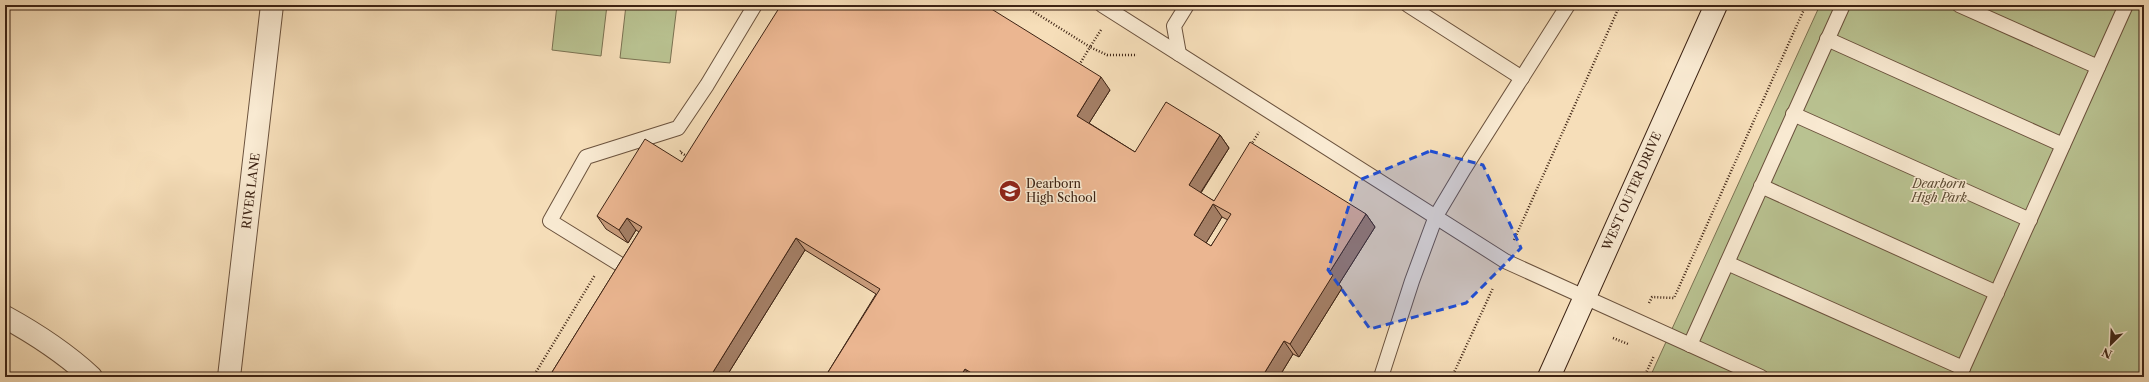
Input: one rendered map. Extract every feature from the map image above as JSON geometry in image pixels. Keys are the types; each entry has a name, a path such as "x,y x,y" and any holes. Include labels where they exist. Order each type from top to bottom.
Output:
{"street":[{"name":"RIVER LANE","path":"229,377 272,5"},
{"name":"WEST OUTER DRIVE","path":"1549,377 1716,5"},
{"path":"5,317 34,333 78,365 91,377"}],"lane":[{"path":"626,268 550,221 586,157 678,128 707,86 754,5"},
{"path":"1179,54 1174,26 1187,5"},
{"path":"1408,5 1522,78"},
{"path":"1381,377 1412,281 1436,216 1568,5"},
{"path":"1690,345 1843,5"},
{"path":"1959,5 2098,67"},
{"path":"1727,263 1961,372 2126,5"},
{"path":"1107,6 1143,31 1505,261 1761,377"},
{"path":"1827,40 2063,145"},
{"path":"1794,114 2030,220"},
{"path":"1761,186 1997,293"}],"path":[{"path":"1023,5 1090,47 1106,55 1138,55 1138,39 1143,31"},
{"path":"1514,240 1620,5"},
{"path":"1630,345 1652,297 1674,298 1806,5"},
{"path":"1077,69 1090,47"},
{"path":"1252,127 1266,135"},
{"path":"1247,150 1259,131"},
{"path":"533,377 606,256"},
{"path":"1452,377 1493,288"},
{"path":"1644,377 1654,356"}],"highlighted area":[{"path":"1430,151 1483,165 1521,248 1466,303 1370,329 1328,270 1357,181"}],"green space":[{"path":"557,5 607,5 601,56 552,50"},
{"path":"626,5 677,5 670,63 620,58"},
{"name":"Dearborn High Park","path":"1820,5 2144,5 2144,377 1650,377"}],"building":[{"path":"781,5 985,5 1101,77 1077,116 1135,152 1166,102 1220,135 1189,185 1214,201 1250,142 1366,214 1329,273 1333,275 1290,344 1284,341 1262,377 978,377 965,369 960,377 825,377 880,289 796,238 710,377 549,377 642,227 627,218 619,230 597,216 645,139 682,162","holes":["1213,204 1231,214 1211,246 1194,235"]}],"place":[{"name":"Dearborn High School","path":"1010,191"}]}
